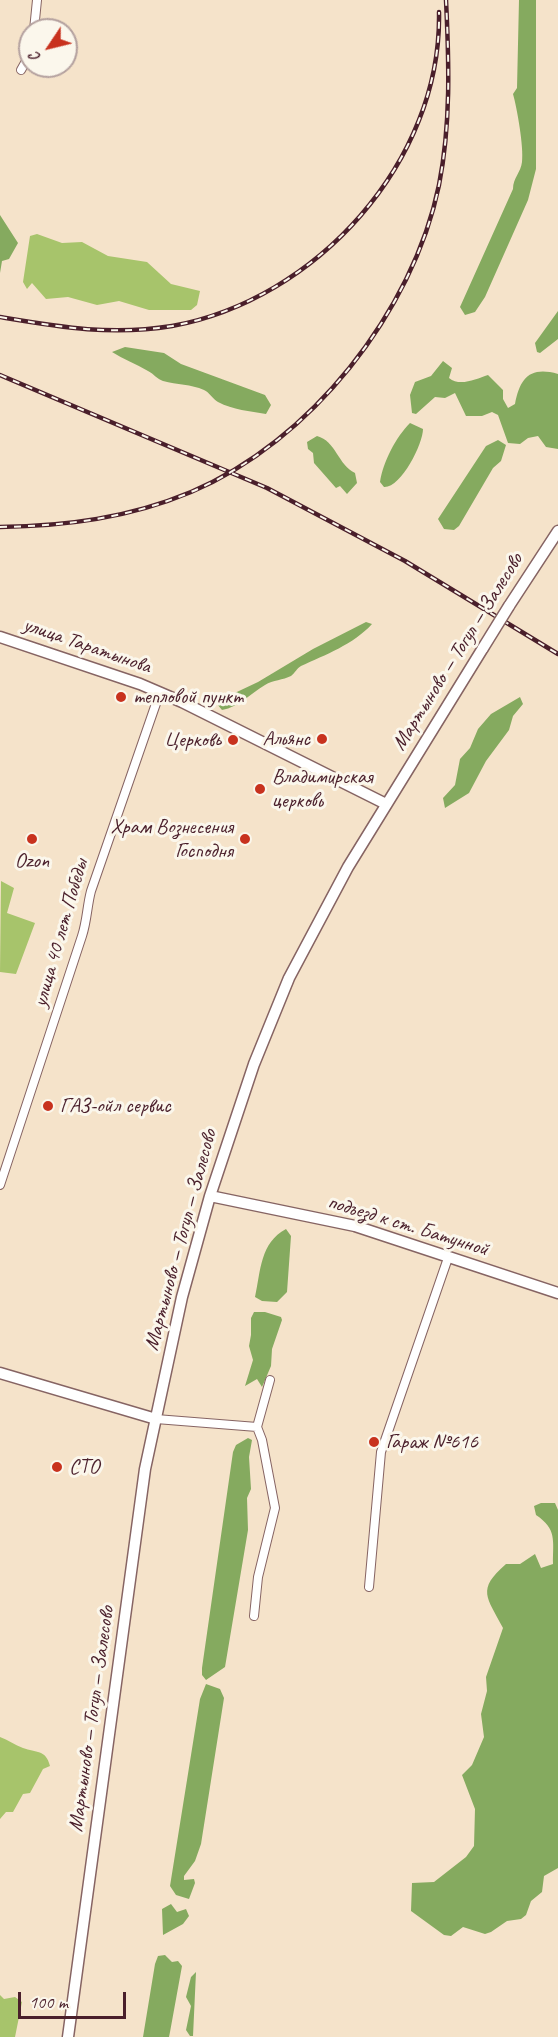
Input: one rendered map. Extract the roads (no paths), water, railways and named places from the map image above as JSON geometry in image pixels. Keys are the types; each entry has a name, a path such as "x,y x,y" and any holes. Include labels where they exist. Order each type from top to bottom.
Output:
{"street":[{"path":"35,18 37,0"},
{"name":"Мартыново — Тогул — Залесово","path":"68,2037 145,1469 182,1297 210,1196 254,1064 289,978 326,905 386,804 558,531"},
{"name":"улица Таратынова","path":"0,637 160,693 386,804"},
{"name":"улица 40 лет Победы","path":"0,1185 82,936 89,913 88,902 91,891 160,693"},
{"name":"подъезд к ст. Батунной","path":"210,1196 355,1226 558,1293"},
{"path":"369,1587 381,1452 448,1258"},
{"path":"0,1373 156,1419 257,1427"},
{"path":"254,1616 258,1577 275,1508 262,1440 257,1427 270,1380"}],"railway":[{"path":"0,527 49,525 97,519 144,508 191,492 235,470 276,441 315,406 350,367 380,325 406,280 426,233 439,185 447,116 446,0"},
{"path":"0,317 86,329 150,329 172,326 225,311 275,287 321,255 361,216 394,170 419,121 434,67 439,12"},
{"path":"0,375 267,488 405,561 558,654"}],"place":[{"name":"тепловой пункт","path":"121,697"},
{"name":"Альянс","path":"322,739"},
{"name":"Церковь","path":"233,740"},
{"name":"Владимирская церковь","path":"260,789"},
{"name":"Ozon","path":"32,839"},
{"name":"Храм Вознесения Господня","path":"245,839"},
{"name":"ГАЗ-ойл сервис","path":"48,1106"},
{"name":"Гараж №616","path":"374,1442"},
{"name":"СТО","path":"57,1467"}]}
